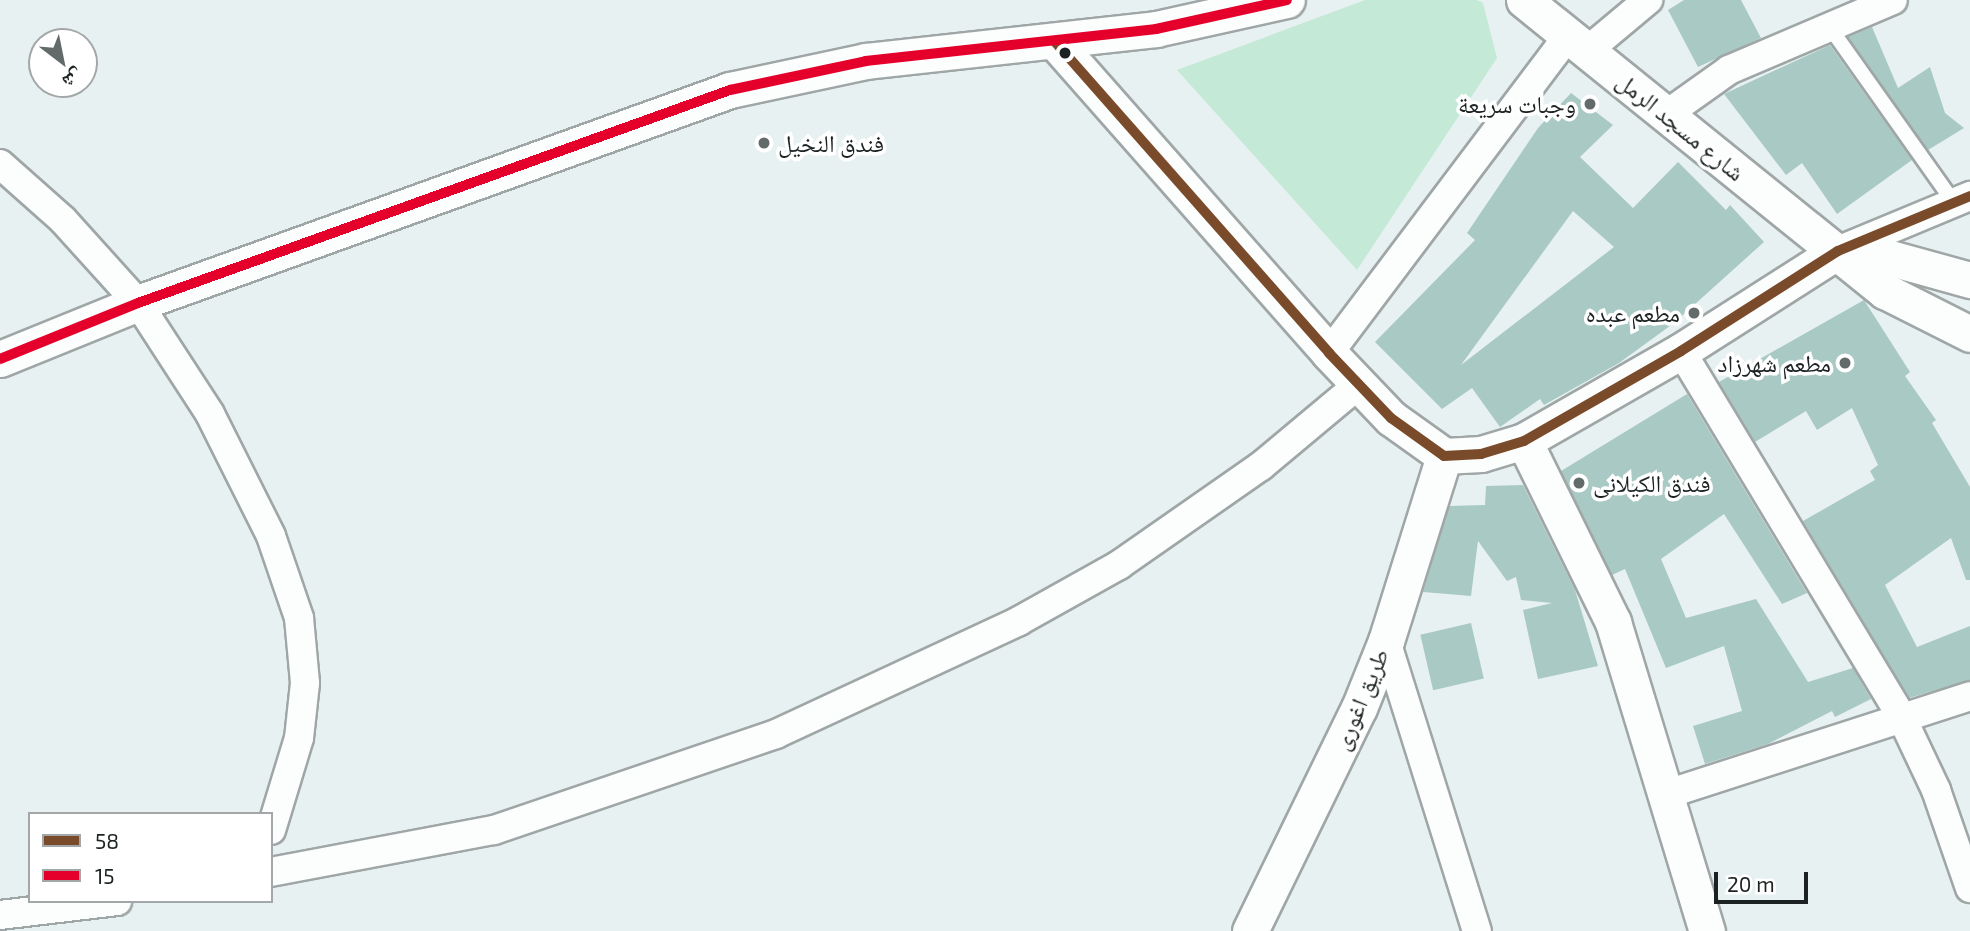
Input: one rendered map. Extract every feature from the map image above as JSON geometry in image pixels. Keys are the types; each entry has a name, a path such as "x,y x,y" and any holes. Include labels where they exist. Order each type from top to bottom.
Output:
{"street":[{"path":"0,359 138,303 730,90 866,61 1056,43 1156,29 1231,6 1287,0"},
{"name":"شارع مسجد الرمل","path":"1524,0 1906,305 1970,334"},
{"path":"1329,353 1578,43 1648,0"},
{"path":"1667,114 1729,70 1831,29 1893,0"},
{"path":"1056,43 1329,353 1391,418 1444,456 1481,454 1524,440 1681,351 1838,251 1962,200"},
{"path":"0,164 13,186 63,220 138,303 210,414 271,536 299,618 306,683 299,738 273,823"},
{"path":"1838,251 1876,254 1970,280"},
{"path":"1681,351 1902,718 1936,790 1970,888"},
{"path":"273,872 494,830 776,734 1019,621 1119,565 1261,466 1359,384"},
{"path":"1524,440 1613,622 1707,931"},
{"name":"طريق اغورى","path":"1250,931 1360,708 1386,641 1444,456"},
{"path":"1386,641 1477,931"},
{"path":"1667,794 1970,696"},
{"path":"0,915 100,903"}],"lane":[{"path":"1831,29 1962,200"}],"green space":[{"path":"1365,0 1477,0 1483,3 1497,58 1357,270 1177,70"}],"building":[{"path":"1684,0 1741,0 1761,38 1698,67 1668,10"},
{"path":"1872,27 1898,88 1930,67 1945,113 1964,128 1928,150 1848,37"},
{"path":"1830,45 1912,160 1837,214 1802,163 1786,175 1724,94"},
{"path":"1571,93 1613,125 1580,157 1633,208 1678,162 1726,210 1730,205 1764,242 1674,323 1619,363 1544,405 1540,399 1500,427 1472,388 1442,409 1375,342 1475,240 1467,233 1538,128","holes":["1573,211 1614,247 1461,365"]},
{"path":"1864,300 1910,372 1905,376 1936,420 1932,423 1970,487 1970,580 1966,580 1951,538 1885,585 1917,647 1970,626 1970,680 1909,698 1803,521 1875,480 1870,471 1878,465 1852,408 1817,430 1806,411 1755,442 1719,382"},
{"path":"1687,394 1807,593 1782,604 1724,514 1661,559 1686,618 1756,599 1808,682 1853,668 1871,699 1835,717 1832,711 1768,744 1705,764 1693,726 1742,711 1724,646 1666,668 1625,569 1612,575 1561,471"},
{"path":"1523,485 1575,590 1598,666 1538,679 1523,610 1552,603 1521,600 1516,577 1507,581 1478,541 1471,596 1423,592 1449,506 1485,505 1486,486"},
{"path":"1471,623 1484,679 1433,690 1420,635"}],"transit line":[{"name":"15","path":"0,359 138,303 730,90 866,61 1156,29 1287,0"},
{"name":"58","path":"1056,43 1329,353 1391,418 1444,456 1481,454 1524,441 1681,351 1838,251 1970,196"}],"place":[{"name":"وجبات سريعة","path":"1590,104"},
{"name":"فندق النخيل","path":"764,143"},
{"name":"مطعم عبده","path":"1694,313"},
{"name":"مطعم شهرزاد","path":"1845,363"},
{"name":"فندق الكيلانى","path":"1579,483"}]}
